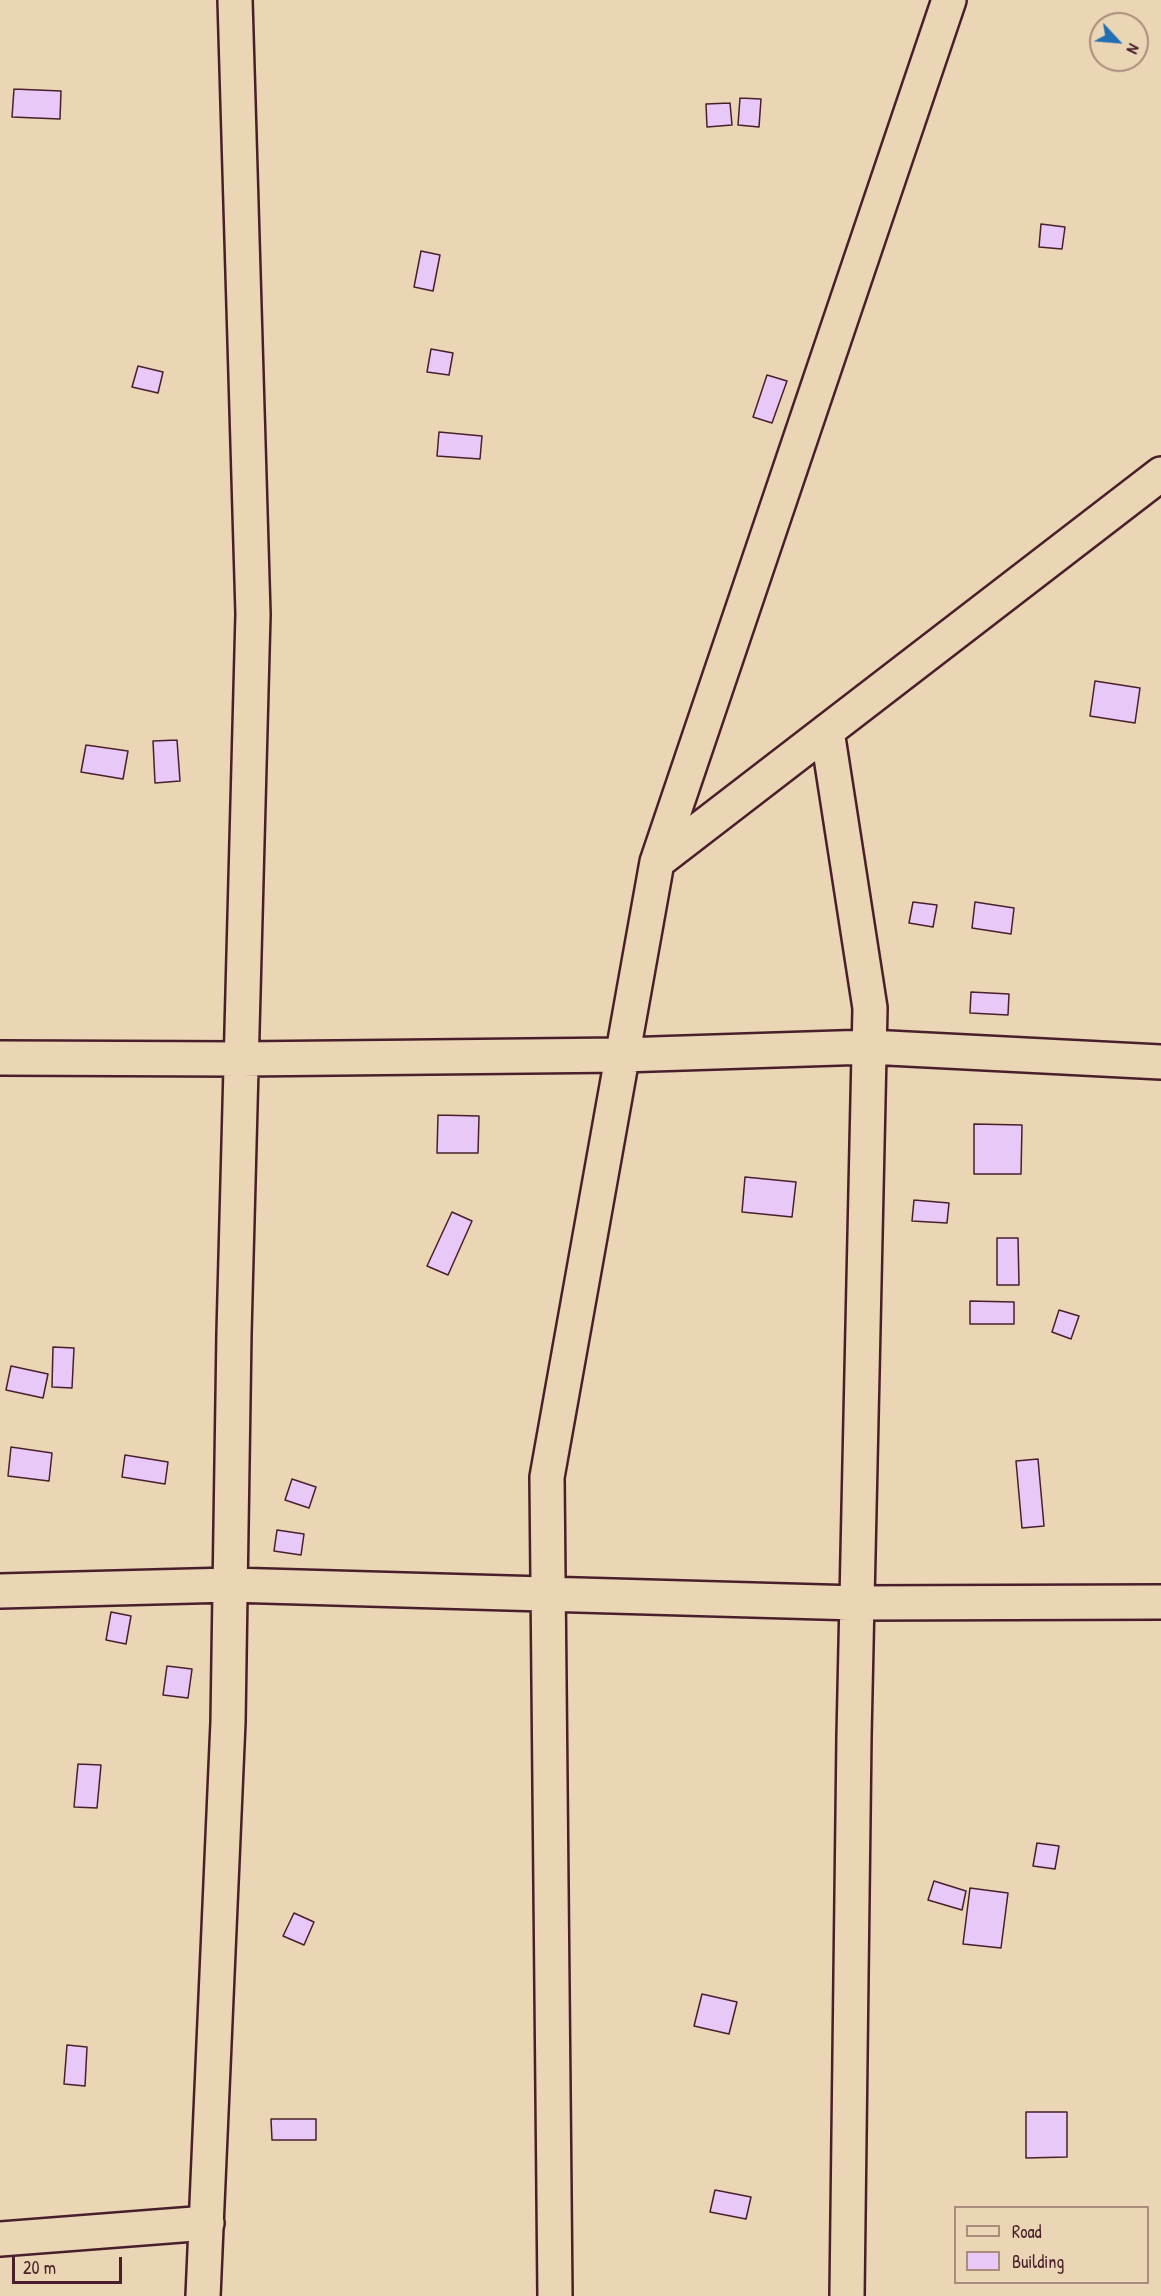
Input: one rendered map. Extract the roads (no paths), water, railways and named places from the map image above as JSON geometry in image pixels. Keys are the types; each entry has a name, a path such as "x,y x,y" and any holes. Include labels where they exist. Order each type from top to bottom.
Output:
{"street":[{"path":"203,2296 228,1722 241,1059 253,614 235,0"},
{"path":"555,2296 547,1477 657,862 949,0"},
{"path":"657,862 1161,474"},
{"path":"827,731 870,1008 857,1603 847,2296"},
{"path":"0,1058 241,1059 622,1055 869,1047 1161,1062"},
{"path":"0,1591 230,1585 857,1603 1161,1602"},
{"path":"2,2247 207,2223"}]}
